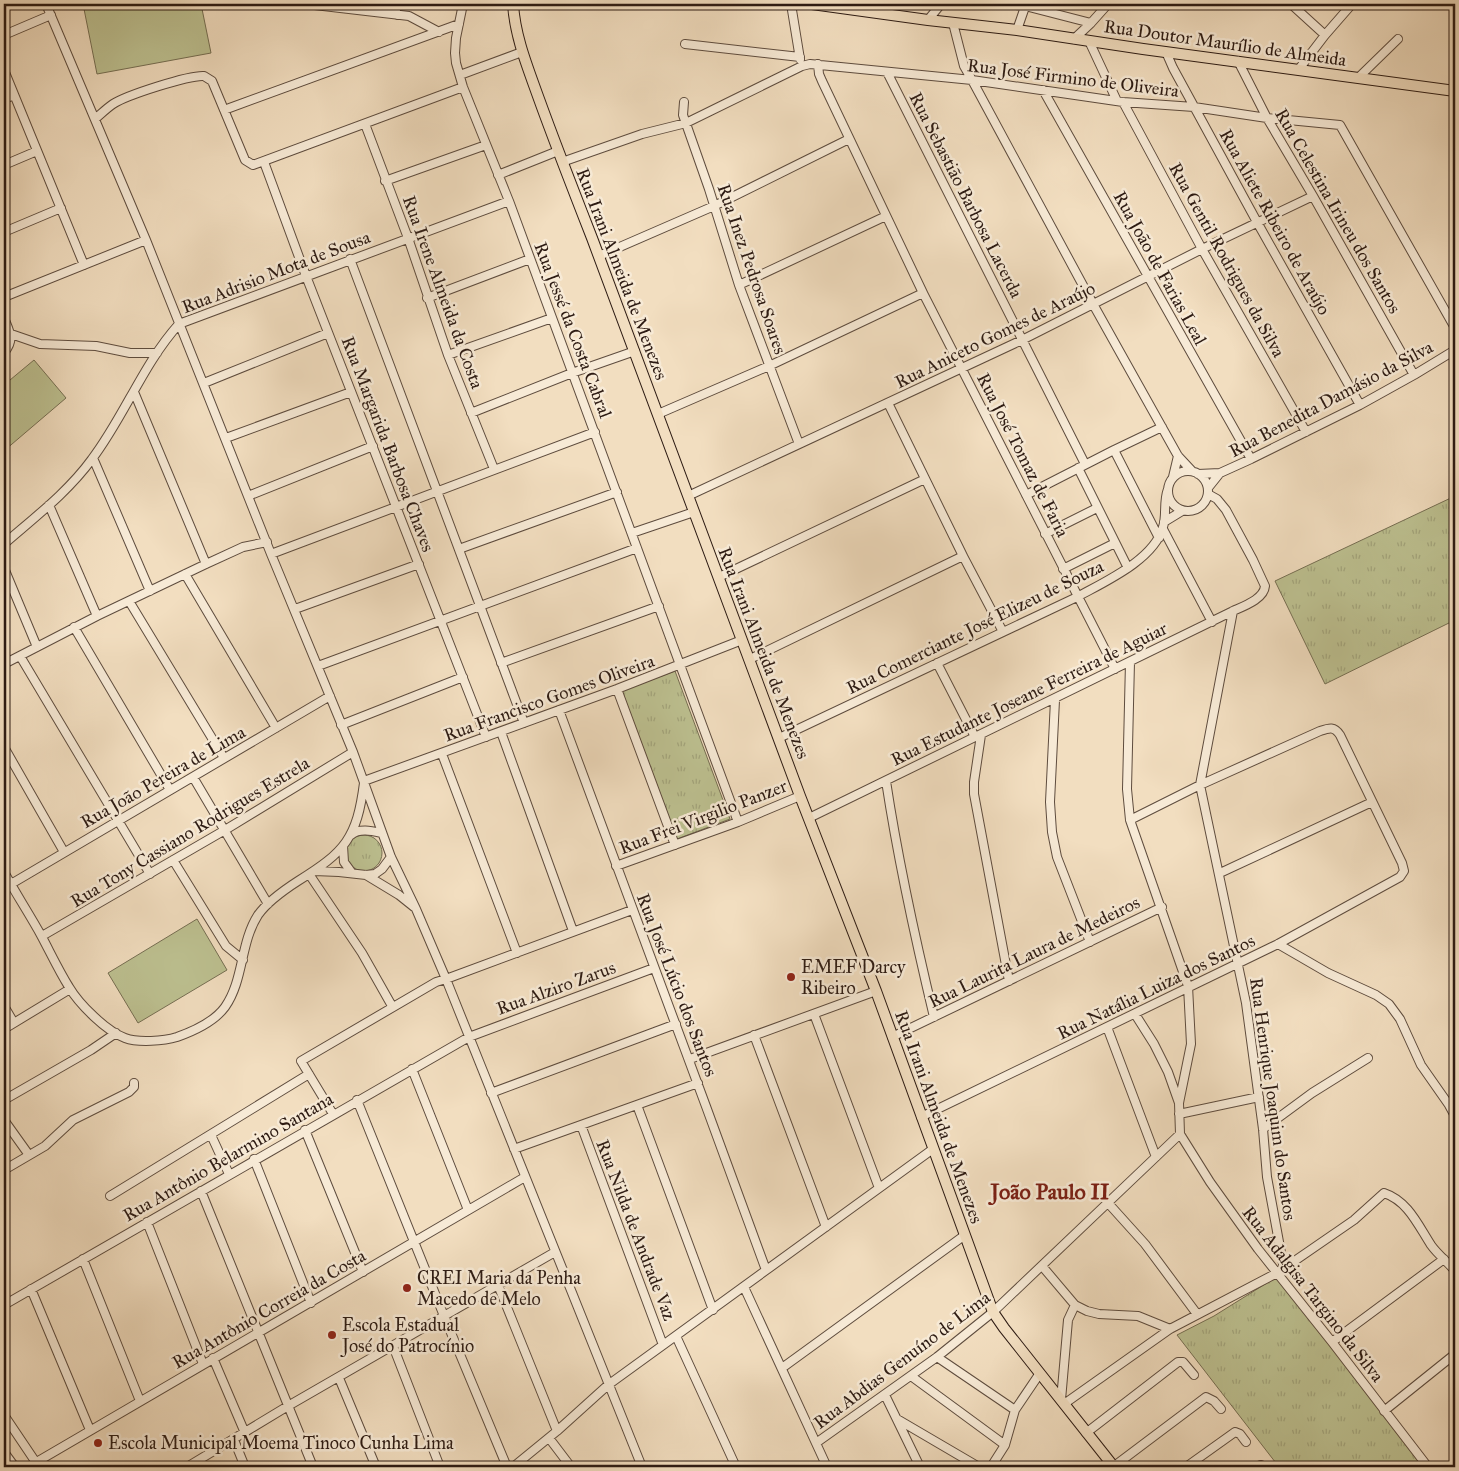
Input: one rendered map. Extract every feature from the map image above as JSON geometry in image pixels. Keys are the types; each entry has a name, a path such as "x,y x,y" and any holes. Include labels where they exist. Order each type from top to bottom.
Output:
{"main road":[{"name":"Rua Irani Almeida de Menezes","path":"513,4 514,19 522,52 562,162 599,256 800,796 876,991 994,1312 1004,1328 1113,1467"},
{"name":"Rua Doutor Maurílio de Almeida","path":"812,4 1018,30 1455,91"}],"street":[{"path":"46,4 146,240 266,542 353,752 390,857 416,908 446,980 642,1467"},
{"path":"306,4 409,16 440,32"},
{"path":"394,4 397,14"},
{"name":"Rua Jessé da Costa Cabral","path":"463,4 455,53 464,87 595,432 738,822"},
{"path":"791,4 802,66"},
{"path":"928,20 941,4"},
{"path":"1007,4 1026,5 1092,23"},
{"path":"1074,38 1092,23 1108,4"},
{"path":"1291,4 1325,35"},
{"path":"1299,69 1352,4"},
{"path":"1018,30 1026,5"},
{"path":"4,35 51,15"},
{"path":"953,23 964,66 1093,304 1178,456 1206,483 1208,491 1204,504 1196,510 1182,511 1164,525 1212,622"},
{"path":"224,110 459,24"},
{"path":"1358,78 1398,39"},
{"name":"Rua Gentil Rodrigues da Silva","path":"1089,41 1202,249 1306,432"},
{"path":"685,44 800,57"},
{"path":"460,75 522,52"},
{"name":"Rua Aliete Ribeiro de Araújo","path":"1166,52 1194,108 1360,404"},
{"name":"Rua Celestina Irineu dos Santos","path":"1238,61 1267,118 1414,375"},
{"name":"Rua José Firmino de Oliveira","path":"562,162 642,134 686,123 802,66 818,64 972,80 1120,101 1340,125 1455,328"},
{"name":"Rua José Tomaz de Faria","path":"818,64 819,74 848,140 923,293 1115,669"},
{"path":"4,70 84,265"},
{"name":"Rua Sebastião Barbosa Lacerda","path":"887,72 1022,340 1081,466 1097,508 1128,568"},
{"path":"95,119 111,105 125,98 198,75 204,76 212,81 245,160 249,164 257,164 464,87"},
{"name":"Rua João de Farias Leal","path":"1043,90 1251,459"},
{"path":"4,100 14,95"},
{"name":"Rua Inez Pedrosa Soares","path":"684,102 682,109 686,123 739,285 799,444"},
{"name":"Rua Irene Almeida da Costa","path":"365,124 408,238 448,355 494,469"},
{"path":"599,256 714,206 848,140"},
{"path":"386,181 486,145"},
{"path":"498,175 558,151"},
{"path":"4,165 37,152"},
{"name":"Rua Margarida Barbosa Chaves","path":"264,162 328,333 486,737"},
{"name":"Rua Aniceto Gomes de Araújo","path":"688,496 1022,340 1148,278 1202,249 1313,196"},
{"name":"Rua Adrisio Mota de Sousa","path":"4,544 72,483 93,458 157,353 179,324 508,201"},
{"path":"4,232 60,208"},
{"path":"739,285 886,216"},
{"path":"4,298 146,240"},
{"name":"Rua Margarida Barbosa Chaves","path":"350,259 524,723"},
{"path":"427,298 530,260"},
{"path":"658,414 769,366 923,293"},
{"path":"4,318 10,334 10,345 4,353"},
{"path":"448,355 552,318"},
{"path":"204,383 328,333"},
{"path":"10,334 40,344 96,346 130,353 157,353"},
{"name":"Rua Benedita Damásio da Silva","path":"1195,473 1220,473 1251,459 1360,404 1455,350"},
{"path":"471,413 634,351"},
{"path":"134,392 206,564"},
{"path":"226,438 351,392"},
{"path":"888,403 963,556 1003,632"},
{"path":"1026,495 1162,427"},
{"path":"272,554 595,432"},
{"path":"248,496 373,446"},
{"path":"1114,450 1159,538"},
{"path":"1178,456 1174,477 1168,490 1171,502 1182,511"},
{"path":"93,458 150,591"},
{"path":"1174,477 1179,473 1195,473"},
{"name":"Rua Benedita Damásio da Silva","path":"1208,491 1220,473"},
{"path":"719,577 925,479"},
{"name":"Rua Comerciante José Elizeu de Souza","path":"779,738 1077,597 1128,568 1141,558 1159,538 1164,525 1165,498 1168,490"},
{"name":"Rua Estudante Joseane Ferreira de Aguiar","path":"809,818 1055,700 1233,612 1261,596 1265,586 1253,560 1224,506 1208,491"},
{"path":"459,549 617,492"},
{"path":"49,505 97,616"},
{"path":"1045,534 1097,508"},
{"path":"632,534 694,512"},
{"path":"4,664 97,616 206,564 243,547 266,542"},
{"path":"1063,569 1115,543"},
{"path":"318,666 637,548"},
{"path":"750,659 963,556"},
{"path":"295,609 418,564"},
{"path":"4,568 6,580 38,647"},
{"path":"185,574 276,728"},
{"path":"129,601 224,758"},
{"path":"502,663 659,606"},
{"path":"1200,785 1233,612"},
{"path":"74,628 170,790"},
{"name":"Rua Francisco Gomes Oliveira","path":"364,781 617,689 742,640"},
{"path":"20,656 150,874"},
{"path":"1130,662 1127,789 1130,820 1188,986 1191,1044 1179,1103 1180,1134"},
{"path":"937,663 978,736 974,794 1009,981"},
{"path":"341,724 463,677"},
{"path":"617,689 675,845"},
{"name":"Rua João Pereira de Lima","path":"11,884 330,696"},
{"path":"1055,700 1050,802 1052,832 1057,857 1090,942"},
{"name":"Rua José Lúcio dos Santos","path":"559,710 632,910 690,1059 766,1270"},
{"path":"1130,820 1200,785 1320,731 1336,729 1372,802 1220,873"},
{"path":"501,732 573,931"},
{"path":"4,747 64,852"},
{"name":"Rua Tony Cassiano Rodrigues Estrela","path":"42,936 225,830 353,752"},
{"path":"442,754 517,952"},
{"path":"193,777 268,904"},
{"path":"351,836 361,808 364,781"},
{"path":"886,781 894,837 916,944 934,1017"},
{"name":"Rua Henrique Joaquim do Santos","path":"1200,785 1246,1003 1280,1271"},
{"name":"Rua Frei Virgilio Panzer","path":"616,866 738,822 800,796"},
{"name":"Rua Natália Luiza dos Santos","path":"921,1117 1278,944 1400,877 1404,871 1402,862 1372,802"},
{"path":"4,872 42,936 70,989 98,1020 116,1033 125,1038 152,1041 170,1039 200,1027 224,1009 236,985 252,927 268,904 280,893 330,859 355,832 381,832"},
{"path":"343,846 344,862 352,873"},
{"path":"311,873 375,874 382,869 390,857"},
{"path":"173,860 226,946 243,960"},
{"path":"311,873 362,953 392,1006"},
{"path":"366,875 416,908"},
{"name":"Rua Laurita Laura de Medeiros","path":"892,1037 1162,908"},
{"path":"333,1114 301,1061 428,985 446,980 632,910"},
{"path":"1278,944 1328,973 1376,995 1389,1004 1400,1019 1421,1065 1455,1116"},
{"name":"Rua Alziro Zarus","path":"469,1037 654,968"},
{"path":"4,1029 70,989"},
{"path":"690,1059 876,991"},
{"path":"4,1006 14,1023"},
{"path":"814,1014 879,1188"},
{"path":"1135,1014 1154,1044 1168,1072 1179,1103"},
{"path":"491,1093 676,1024"},
{"path":"1107,1027 1156,1157"},
{"path":"4,1100 91,1050 116,1033"},
{"path":"754,1036 826,1227"},
{"name":"Rua Antônio Belarmino Santana","path":"4,1305 254,1159 469,1037"},
{"path":"1263,1129 1319,1088 1368,1058"},
{"path":"412,1069 468,1210"},
{"path":"110,1196 309,1074"},
{"path":"4,1170 50,1142 73,1120 132,1089 134,1083"},
{"path":"514,1149 698,1083"},
{"path":"1179,1114 1259,1098"},
{"path":"357,1100 507,1467"},
{"path":"637,1105 713,1310"},
{"path":"4,1120 29,1155"},
{"name":"Rua Nilda de Andrade Vaz","path":"581,1125 664,1345"},
{"path":"305,1130 363,1272"},
{"name":"Rua Abdias Genuíno de Lima","path":"816,1443 937,1357 994,1312 1180,1134"},
{"name":"Rua Adalgisa Targino da Silva","path":"1180,1134 1238,1222 1280,1271 1384,1412 1428,1467"},
{"path":"211,1135 229,1174"},
{"path":"513,1467 557,1432 608,1385 933,1149"},
{"path":"254,1159 311,1303"},
{"name":"Rua Antônio Correia da Costa","path":"28,1467 38,1465 90,1430 525,1177"},
{"path":"200,1191 313,1467"},
{"path":"1063,1402 1170,1329 1280,1271 1354,1220 1384,1193 1397,1199 1404,1205 1431,1245 1455,1271"},
{"path":"1108,1203 1145,1244 1197,1314"},
{"path":"147,1222 203,1364"},
{"path":"782,1368 965,1235"},
{"path":"187,1467 288,1406 555,1252"},
{"path":"83,1259 140,1401"},
{"path":"1332,1342 1444,1259"},
{"path":"1042,1266 1076,1305 1087,1311 1099,1314 1138,1316 1170,1329"},
{"path":"498,1285 557,1432"},
{"path":"744,1287 827,1467"},
{"path":"31,1289 90,1430"},
{"path":"1063,1402 1068,1320 1076,1305"},
{"path":"676,1336 736,1467"},
{"path":"393,1346 440,1467"},
{"path":"1384,1412 1455,1354"},
{"path":"937,1357 1015,1410"},
{"path":"213,1358 245,1433"},
{"path":"1086,1433 1178,1362 1183,1362 1194,1374"},
{"path":"992,1467 1005,1445 1015,1410 1040,1373"},
{"path":"911,1376 1005,1445"},
{"path":"339,1378 376,1467"},
{"path":"885,1395 920,1467"},
{"path":"1113,1467 1206,1398 1214,1401 1221,1409"},
{"path":"4,1415 38,1465"},
{"path":"897,1419 979,1467"},
{"path":"1186,1467 1235,1432 1240,1434 1246,1442"},
{"path":"549,1438 571,1467"},
{"path":"234,1440 246,1467"},
{"path":"4,1452 15,1467"},
{"path":"1256,1467 1261,1465 1264,1467"}],"green space":[{"path":"83,4 201,4 211,53 97,74"},
{"path":"34,360 66,398 5,450 4,385"},
{"path":"1455,496 1455,620 1325,684 1275,581"},
{"path":"675,671 730,819 677,839 622,691"},
{"path":"364,835 371,836 377,840 381,846 381,860 377,866 371,870 364,871 357,870 351,866 347,860 346,853 347,846 351,840 357,836"},
{"path":"197,919 227,970 138,1023 108,973"},
{"path":"1278,1276 1426,1467 1279,1467 1177,1335 1214,1316"}],"place":[{"name":"EMEF Darcy Ribeiro","path":"791,977"},
{"name":"CREI Maria da Penha Macedo de Melo","path":"407,1288"},
{"name":"Escola Estadual José do Patrocínio","path":"332,1335"},
{"name":"Escola Municipal Moema Tinoco Cunha Lima","path":"98,1443"}],"district":[{"name":"João Paulo II","path":"1050,1191"}]}
